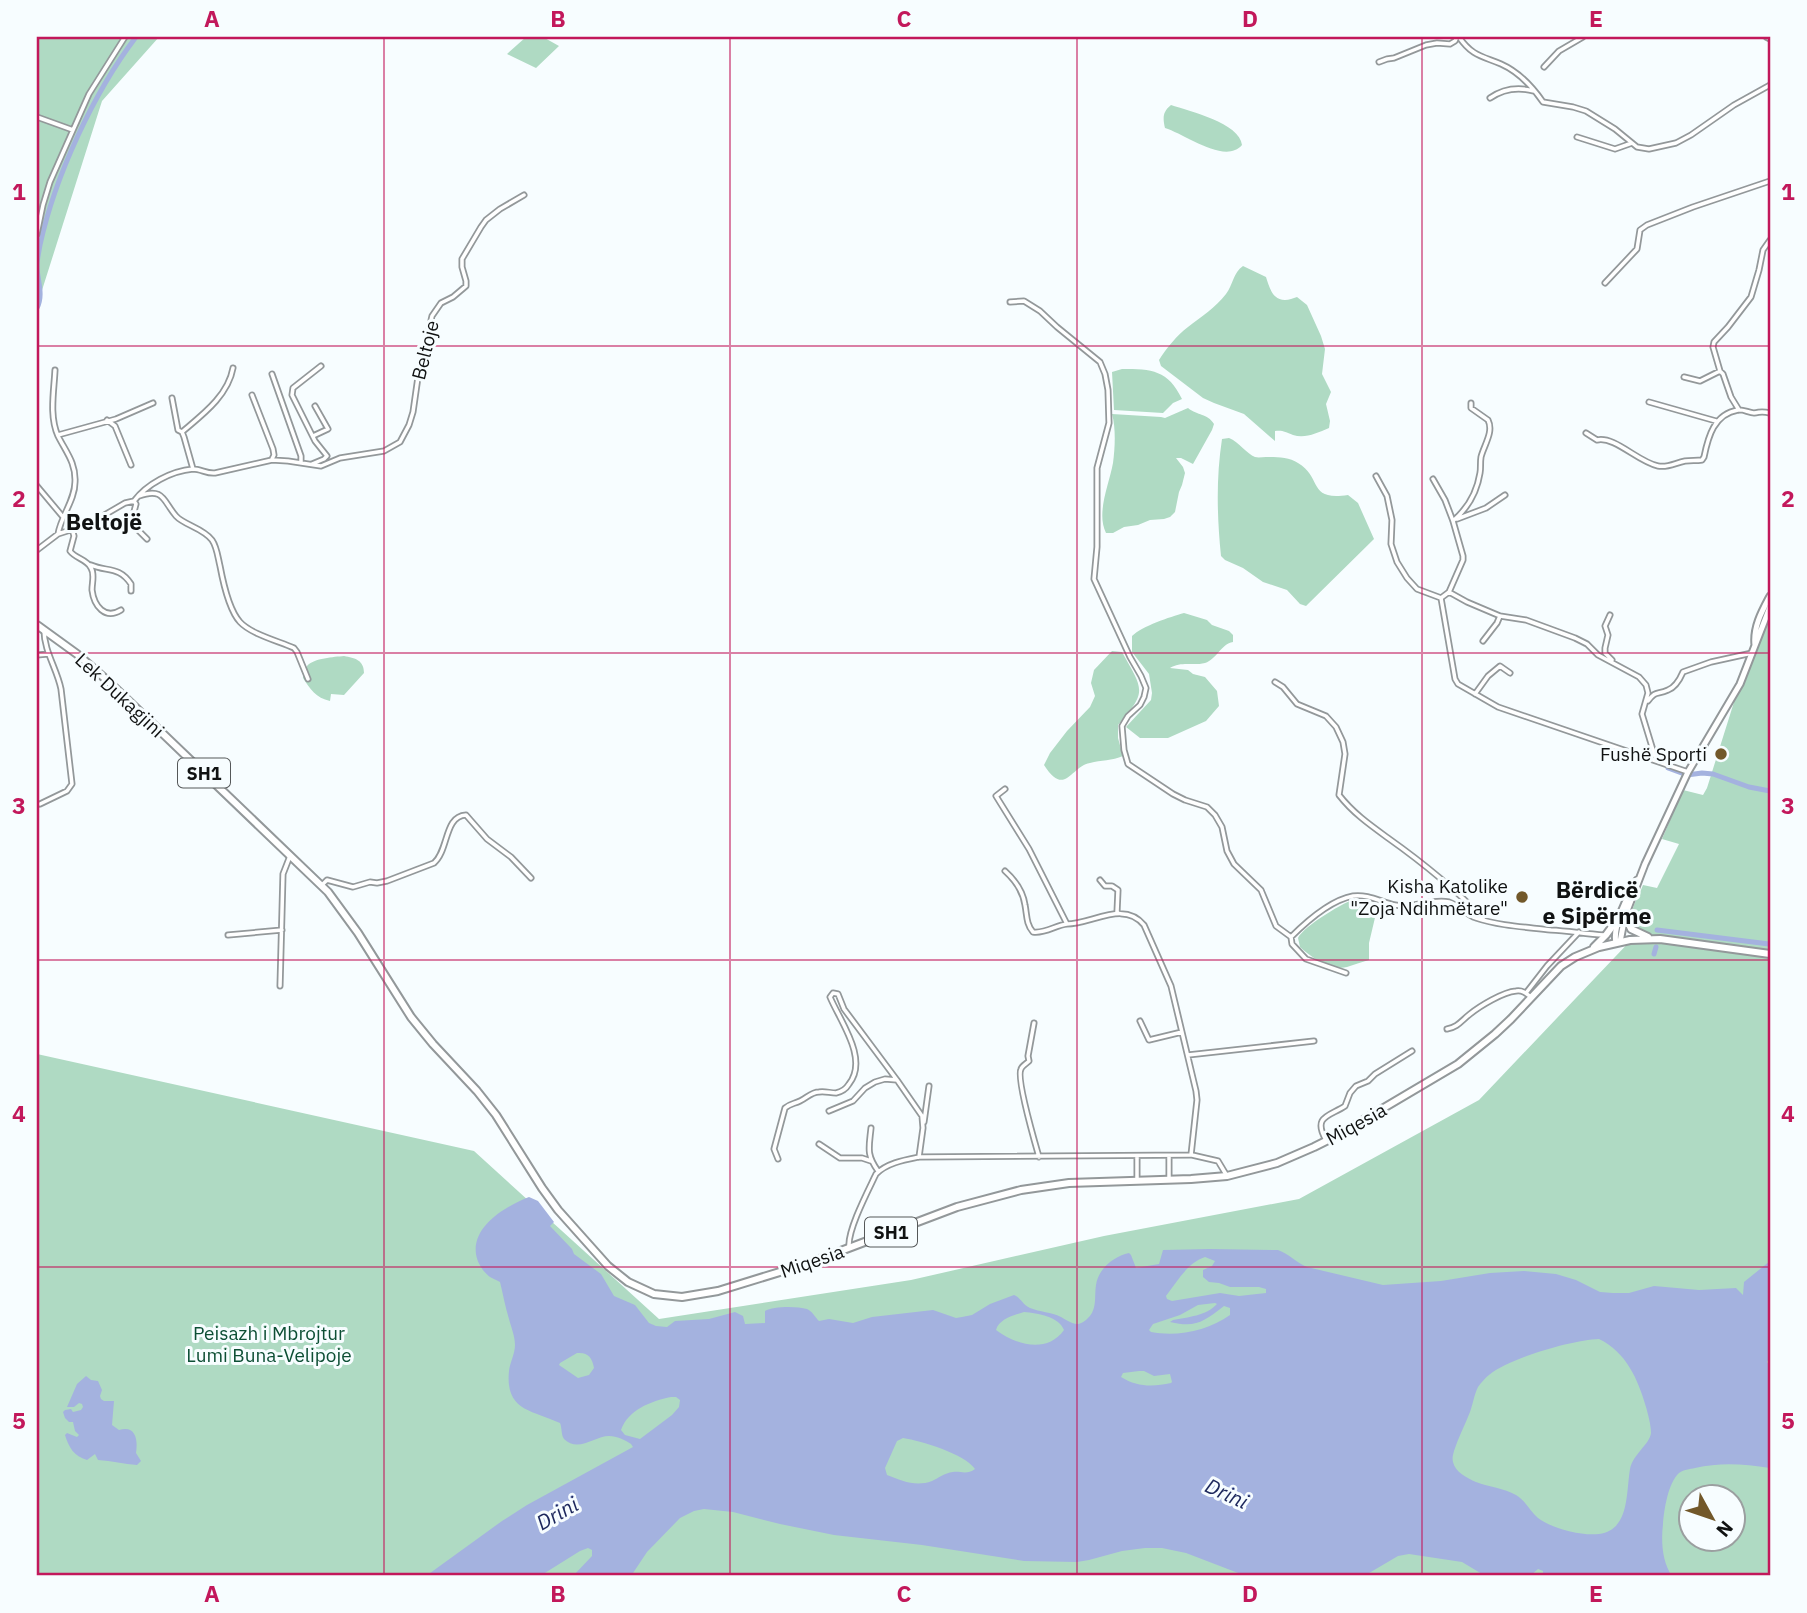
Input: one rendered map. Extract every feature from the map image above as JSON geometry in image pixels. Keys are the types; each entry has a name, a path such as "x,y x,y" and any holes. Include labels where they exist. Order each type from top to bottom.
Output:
{"main road":[{"path":"1754,649 1756,625 1770,596"},
{"path":"1618,942 1622,916 1640,874 1687,773 1734,695 1770,607"},
{"name":"Lek Dukagjini","path":"37,625 109,682 290,855 321,886 358,933"},
{"path":"1590,950 1622,916"},
{"path":"1622,916 1631,929 1653,939"},
{"name":"Miqesia","path":"358,933 411,1017 488,1104 558,1210 608,1266 628,1282 654,1294 682,1297 704,1294 792,1269 957,1207 1021,1190 1069,1183 1227,1176 1277,1163 1326,1141 1468,1057 1511,1020 1528,995 1561,966 1590,950"},
{"name":"SH1","path":"1590,950 1618,942 1653,939 1770,954"}],"street":[{"path":"37,234 50,182 89,94 125,37"},
{"path":"1379,62 1426,45 1450,44 1458,37 1480,58 1502,65 1521,76 1543,102 1586,111 1637,147 1649,149 1676,143 1770,85"},
{"path":"1544,68 1559,51 1583,37"},
{"path":"1490,98 1502,91 1536,91"},
{"path":"37,117 73,130"},
{"path":"1577,137 1615,149 1632,143"},
{"path":"1605,283 1637,249 1640,230 1647,225 1770,181"},
{"name":"Beltoje","path":"58,534 89,524 135,499 159,479 193,469 215,474 272,460 321,466 340,458 384,451 400,442 413,412 432,316 438,306 466,286 462,259 481,227 493,215 524,195"},
{"path":"1739,410 1720,371 1713,348 1714,342 1751,297 1763,250 1770,240"},
{"path":"1010,302 1024,301 1041,311 1100,362 1105,374 1109,423 1097,468 1097,547 1094,579 1146,688 1140,705 1122,726 1128,764 1173,794 1207,807 1222,827 1224,844 1230,858 1261,890 1276,926 1291,937 1292,944 1306,959 1346,973"},
{"path":"312,465 327,456 313,436 292,395 293,388 321,366"},
{"path":"182,432 225,390 231,380 233,368"},
{"path":"37,550 58,534 76,484 72,459 54,422 52,406 55,370"},
{"path":"1684,377 1700,381 1720,371"},
{"path":"272,374 301,456 301,463"},
{"path":"251,396 274,455 272,460"},
{"path":"172,398 178,430 182,432 193,469"},
{"path":"1649,402 1716,421"},
{"path":"58,435 116,419 153,403"},
{"path":"1455,520 1476,492 1481,471 1480,461 1491,429 1488,420 1471,408 1471,403"},
{"path":"313,436 328,429 315,406"},
{"path":"1586,433 1597,440 1606,439 1647,462 1668,467 1702,460 1716,421 1727,414 1739,410 1770,413"},
{"path":"107,421 115,426 131,465"},
{"path":"1376,476 1387,496 1392,520 1391,544 1397,562 1417,589 1441,598"},
{"path":"1433,479 1455,520 1463,560 1449,592 1441,598"},
{"path":"37,486 63,517"},
{"path":"147,539 131,523 135,499 155,492 160,494 177,517 212,541 237,619 248,629 293,648 308,679"},
{"path":"1455,520 1486,508 1505,495"},
{"path":"72,529 72,555 95,568 121,573 131,584 131,591"},
{"path":"90,565 93,571 93,596 98,605 103,612 110,615 121,610"},
{"path":"1449,592 1500,616 1526,621 1575,638 1587,644 1598,655 1639,677 1646,685 1648,693 1642,714 1656,760"},
{"path":"1441,598 1458,684 1498,706 1687,773"},
{"path":"1609,615 1605,625 1608,635 1605,653 1619,666"},
{"path":"1483,641 1500,616"},
{"path":"40,804 66,791 72,784 61,689 58,674 48,654 44,630"},
{"path":"1645,704 1655,693 1669,690 1677,684 1684,672 1754,649"},
{"path":"37,655 48,654"},
{"path":"1475,694 1488,676 1500,666 1510,674"},
{"path":"1275,682 1283,687 1297,704 1326,716 1336,727 1345,754 1339,795 1349,807 1427,869 1484,920"},
{"path":"1005,789 996,796 1030,849 1067,924"},
{"path":"321,886 327,880 353,887 387,881 434,863 443,852 452,822 461,814 466,815 486,839 511,857 531,878"},
{"path":"280,986 283,874 290,855"},
{"path":"1005,871 1019,887 1029,927 1033,932 1040,933 1061,924 1117,912 1139,919 1144,925 1171,986 1197,1095 1191,1155"},
{"path":"1100,880 1105,886 1118,890 1117,912"},
{"path":"1291,937 1314,917 1344,898 1361,895 1396,905 1450,902 1475,918 1484,920 1524,928 1606,936"},
{"path":"228,935 282,930"},
{"path":"1447,1029 1459,1026 1470,1014 1494,999 1516,991 1528,995 1547,966 1579,932"},
{"path":"778,1159 774,1149 785,1108 816,1092 832,1093 845,1089 854,1076 852,1044 830,997 833,993 838,994 844,1009 920,1112 923,1128"},
{"path":"1140,1021 1149,1040 1182,1032"},
{"path":"1034,1023 1027,1056 1029,1061 1020,1073 1021,1087 1039,1157"},
{"path":"1188,1055 1314,1041"},
{"path":"1326,1141 1321,1132 1325,1118 1345,1107 1356,1086 1368,1081 1412,1051"},
{"path":"829,1111 853,1101 875,1082 897,1080"},
{"path":"919,1157 929,1086"},
{"path":"871,1128 871,1161 878,1171"},
{"path":"819,1144 844,1159 862,1158 871,1161"},
{"path":"849,1248 848,1242 855,1221 878,1171 902,1160 919,1157 1191,1155 1218,1161 1227,1176"},
{"path":"1137,1156 1137,1180"},
{"path":"1168,1180 1169,1156"}],"green space":[{"path":"37,37 159,37 102,101 37,306"},
{"path":"526,37 543,37 559,46 536,68 507,54"},
{"path":"1171,105 1223,124 1233,130 1242,145 1226,152 1215,150 1165,128 1164,116"},
{"path":"1243,266 1266,277 1277,298 1285,300 1297,297 1307,305 1325,349 1322,374 1331,392 1326,404 1329,428 1302,436 1275,431 1275,441 1244,414 1203,398 1161,366 1159,360 1172,342 1222,299"},
{"path":"1122,369 1158,373 1171,382 1182,399 1173,403 1163,413 1114,410 1112,372"},
{"path":"1188,408 1214,424 1193,464 1176,458 1185,473 1175,512 1164,519 1150,520 1106,533 1102,517 1114,457 1115,432 1112,414 1165,418"},
{"path":"1229,438 1255,457 1278,457 1294,461 1306,469 1317,487 1326,495 1348,495 1358,503 1374,539 1306,606 1300,604 1287,590 1263,582 1221,556 1219,468 1222,439"},
{"path":"1184,613 1207,620 1233,635 1233,642 1209,661 1170,668 1188,670 1205,677 1217,691 1219,706 1206,721 1168,738 1140,738 1126,727 1151,700 1152,693 1149,674 1132,652 1132,636 1149,625"},
{"name":"Peisazh i Mbrojtur Lumi Buna-Velipoje","path":"1770,614 1770,1576 37,1576 37,1054 474,1151 659,1319 911,1280 1104,1236 1299,1199 1479,1100 1634,937 1638,928 1633,926 1631,916 1643,885 1657,888 1679,844 1662,839 1683,790 1703,795 1740,683"},
{"path":"1112,651 1122,652 1139,690 1134,705 1118,725 1123,756 1083,765 1068,778 1057,779 1044,765 1067,731 1090,707 1095,696 1091,683 1094,670"},
{"path":"344,656 361,662 364,673 344,695 331,694 330,701 321,698 303,678 307,667 319,660"},
{"path":"1358,898 1378,905 1369,943 1369,960 1347,967 1334,967 1315,959 1300,947 1298,938 1308,927"}],"water":[{"name":"Drini","path":"529,1197 538,1201 554,1222 550,1226 574,1254 601,1274 614,1296 635,1305 649,1323 667,1327 675,1321 709,1319 735,1312 743,1316 745,1324 765,1323 765,1311 785,1307 807,1309 819,1321 829,1319 853,1323 872,1317 933,1310 956,1318 972,1315 990,1304 1014,1295 1030,1308 1078,1324 1086,1320 1092,1312 1097,1279 1108,1264 1129,1253 1136,1268 1159,1264 1163,1250 1278,1250 1307,1267 1383,1285 1524,1271 1556,1274 1600,1292 1613,1293 1629,1293 1654,1286 1699,1290 1736,1288 1743,1295 1744,1282 1770,1261 1770,1357 1767,1362 1770,1366 1770,1468 1723,1464 1685,1470 1675,1477 1667,1497 1662,1531 1664,1558 1672,1576 1543,1576 1543,1571 1538,1569 1530,1576 1482,1574 1462,1562 1409,1554 1398,1556 1364,1576 1246,1576 1186,1553 1162,1548 1122,1551 1077,1562 1024,1561 834,1535 733,1512 704,1509 680,1518 647,1552 631,1576 573,1576 592,1556 592,1550 588,1548 540,1576 426,1576 527,1505 633,1447 612,1436 581,1444 569,1443 563,1437 560,1423 522,1407 511,1394 509,1371 515,1348 514,1335 500,1282 490,1277 481,1267 476,1244 479,1235 492,1218","holes":["1205,1257 1215,1261 1212,1266 1203,1270 1203,1277 1209,1282 1230,1287 1259,1287 1266,1289 1266,1293 1239,1296 1220,1293 1172,1301 1167,1299 1166,1296 1193,1264","1217,1304 1202,1314 1170,1322 1193,1324 1205,1320 1224,1306 1230,1308 1230,1315 1202,1329 1171,1334 1149,1330 1153,1324 1180,1315 1198,1305","1024,1312 1047,1316 1058,1322 1064,1330 1057,1338 1040,1345 1013,1340 996,1330 1004,1320","1599,1339 1624,1359 1643,1397 1651,1433 1630,1469 1627,1499 1621,1518 1609,1531 1599,1534 1567,1531 1544,1522 1516,1495 1469,1479 1456,1469 1453,1461 1478,1387 1486,1378 1511,1362 1573,1343","577,1353 584,1353 589,1356 594,1368 589,1375 578,1378 559,1365","1144,1371 1154,1376 1170,1374 1172,1382 1145,1385 1121,1377 1123,1373","671,1397 680,1400 679,1407 672,1415 640,1439 625,1435 621,1430 629,1417 656,1401","903,1438 953,1453 975,1469 944,1474 932,1481 915,1483 887,1475 885,1468 897,1441"]},
{"path":"86,1376 98,1381 102,1390 101,1399 114,1401 112,1425 119,1430 129,1430 135,1435 136,1453 141,1461 137,1465 98,1460 95,1454 87,1460 70,1448 65,1435 79,1435 73,1422 65,1418 63,1412 81,1410 83,1407 79,1403 74,1407 67,1407 77,1384"}],"waterway":[{"path":"37,308 40,292 38,258 55,191 91,109 136,37"},
{"path":"1668,768 1687,775 1713,774 1749,787 1770,791"},
{"path":"1657,930 1769,944"},
{"path":"1654,954 1656,947"}],"place":[{"name":"Fushë Sporti","path":"1721,754"},
{"name":"Kisha Katolike \"Zoja Ndihmëtare\"","path":"1522,897"}],"district":[{"name":"Beltojë","path":"104,521"},
{"name":"Bërdicë e Sipërme","path":"1597,902"}]}
